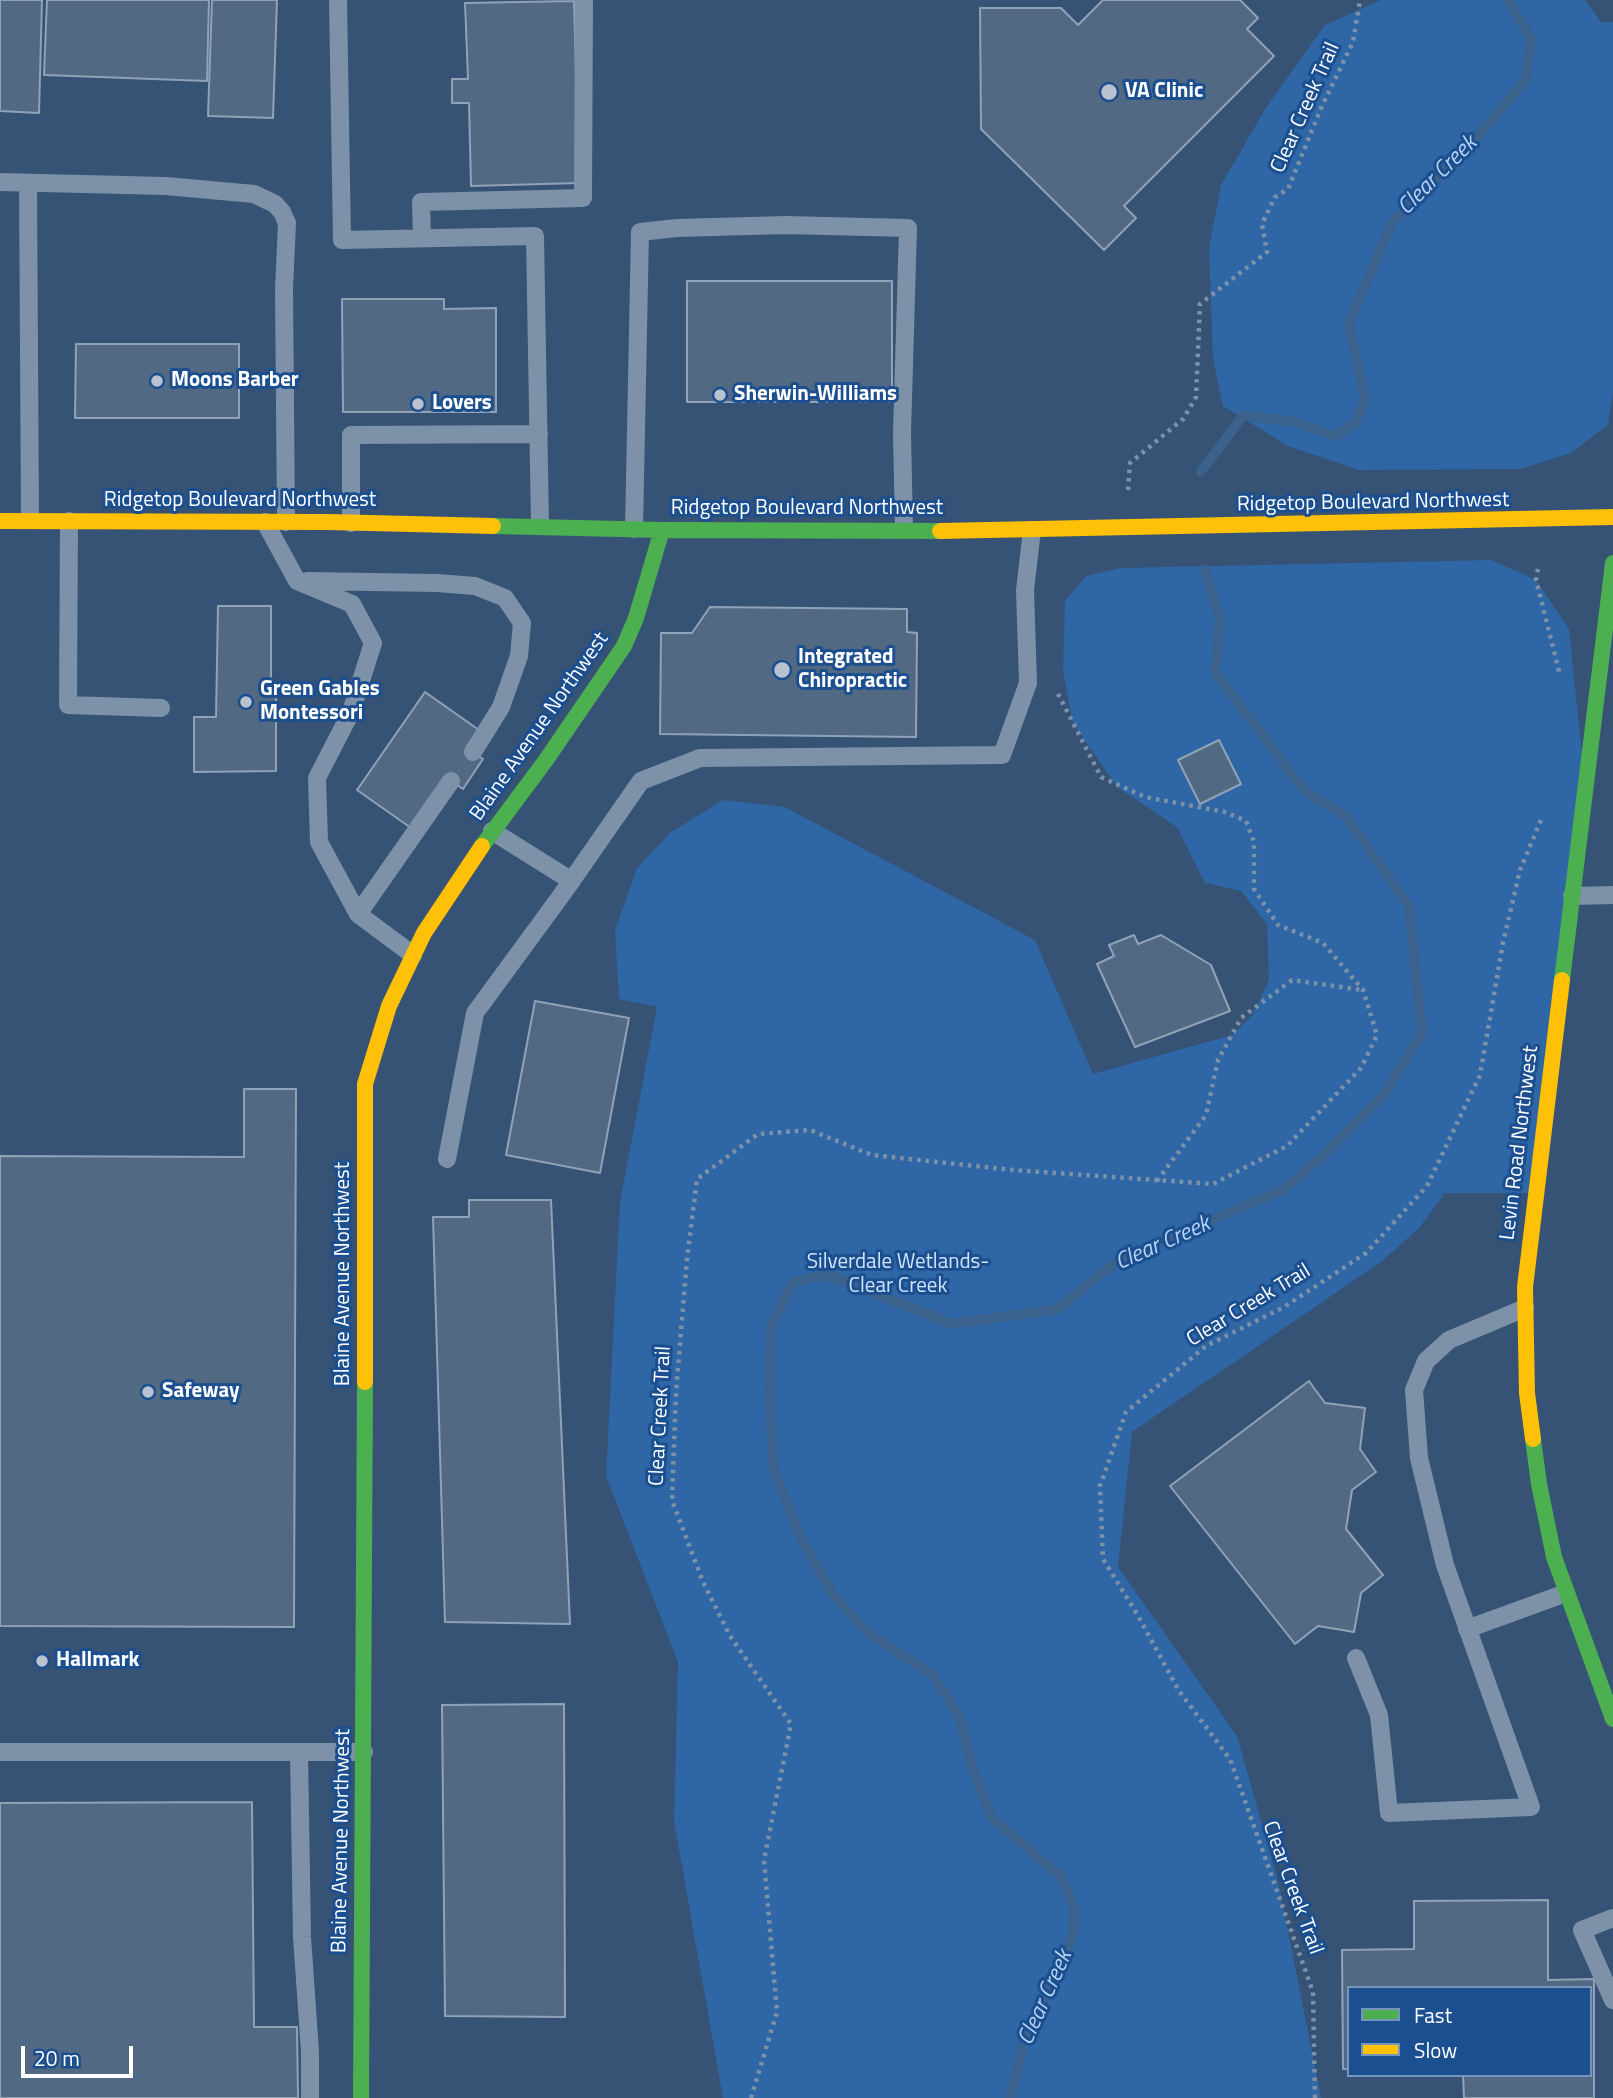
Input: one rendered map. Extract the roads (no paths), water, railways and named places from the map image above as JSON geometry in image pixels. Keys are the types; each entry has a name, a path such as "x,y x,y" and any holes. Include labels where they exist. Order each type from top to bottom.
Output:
{"street":[{"name":"Ridgetop Boulevard Northwest","path":"0,520 286,522 662,530 1032,530 1529,521 1613,517"},
{"name":"Blaine Avenue Northwest","path":"361,2098 365,1084 388,1006 424,933 492,831 546,760 624,646 636,618 662,530"},
{"name":"Levin Road Northwest","path":"1613,563 1530,1235 1525,1308 1527,1393 1534,1449 1555,1558 1613,1719"}],"lane":[{"path":"338,0 342,240 535,236 540,526"},
{"path":"422,238 421,202 583,198 584,0"},
{"path":"0,182 166,186 254,194 275,204 282,212 287,223 284,289 286,522"},
{"path":"28,184 30,520"},
{"path":"634,529 640,232 677,228 786,225 908,228 902,433 904,530"},
{"path":"351,523 351,435 539,434"},
{"path":"69,521 68,705 161,708"},
{"path":"265,522 298,581 352,604 373,643 351,712 317,778 319,842 358,914 413,955"},
{"path":"447,1159 475,1013 641,781 700,758 1002,755 1027,683 1025,590 1032,530"},
{"path":"298,581 475,586 505,598 522,623 519,656 501,707 473,752"},
{"path":"358,914 451,781"},
{"path":"492,831 572,881"},
{"path":"1572,896 1613,895"},
{"path":"1356,1658 1379,1715 1389,1814 1531,1807 1445,1566 1419,1458 1414,1390 1426,1361 1449,1340 1525,1308"},
{"path":"1467,1629 1566,1593"},
{"path":"0,1752 364,1752"},
{"path":"299,1752 302,1937 310,2052 310,2098"},
{"path":"1613,1918 1583,1930 1613,2000"}],"waterway":[{"name":"Clear Creek","path":"1201,471 1244,415 1295,422 1335,436 1355,423 1365,400 1349,323 1392,223 1470,146 1526,79 1531,39 1508,0"},
{"name":"Clear Creek","path":"1010,2098 1024,2042 1073,1937 1074,1906 1061,1877 991,1817 972,1767 959,1715 932,1674 869,1634 832,1593 800,1536 773,1467 771,1326 793,1282 828,1275 953,1324 1058,1309 1109,1267 1160,1241 1283,1190 1324,1155 1386,1092 1422,1033 1409,907 1346,816 1305,791 1215,672 1220,619 1205,569"}],"place":[{"name":"VA Clinic","path":"1109,92"},
{"name":"Moons Barber","path":"157,381"},
{"name":"Sherwin-Williams","path":"720,395"},
{"name":"Lovers","path":"418,404"},
{"name":"Integrated Chiropractic","path":"782,670"},
{"name":"Green Gables Montessori","path":"246,702"},
{"name":"Safeway","path":"148,1392"},
{"name":"Hallmark","path":"42,1661"}],"park label":[{"name":"Silverdale Wetlands- Clear Creek","path":"898,1275"}]}
